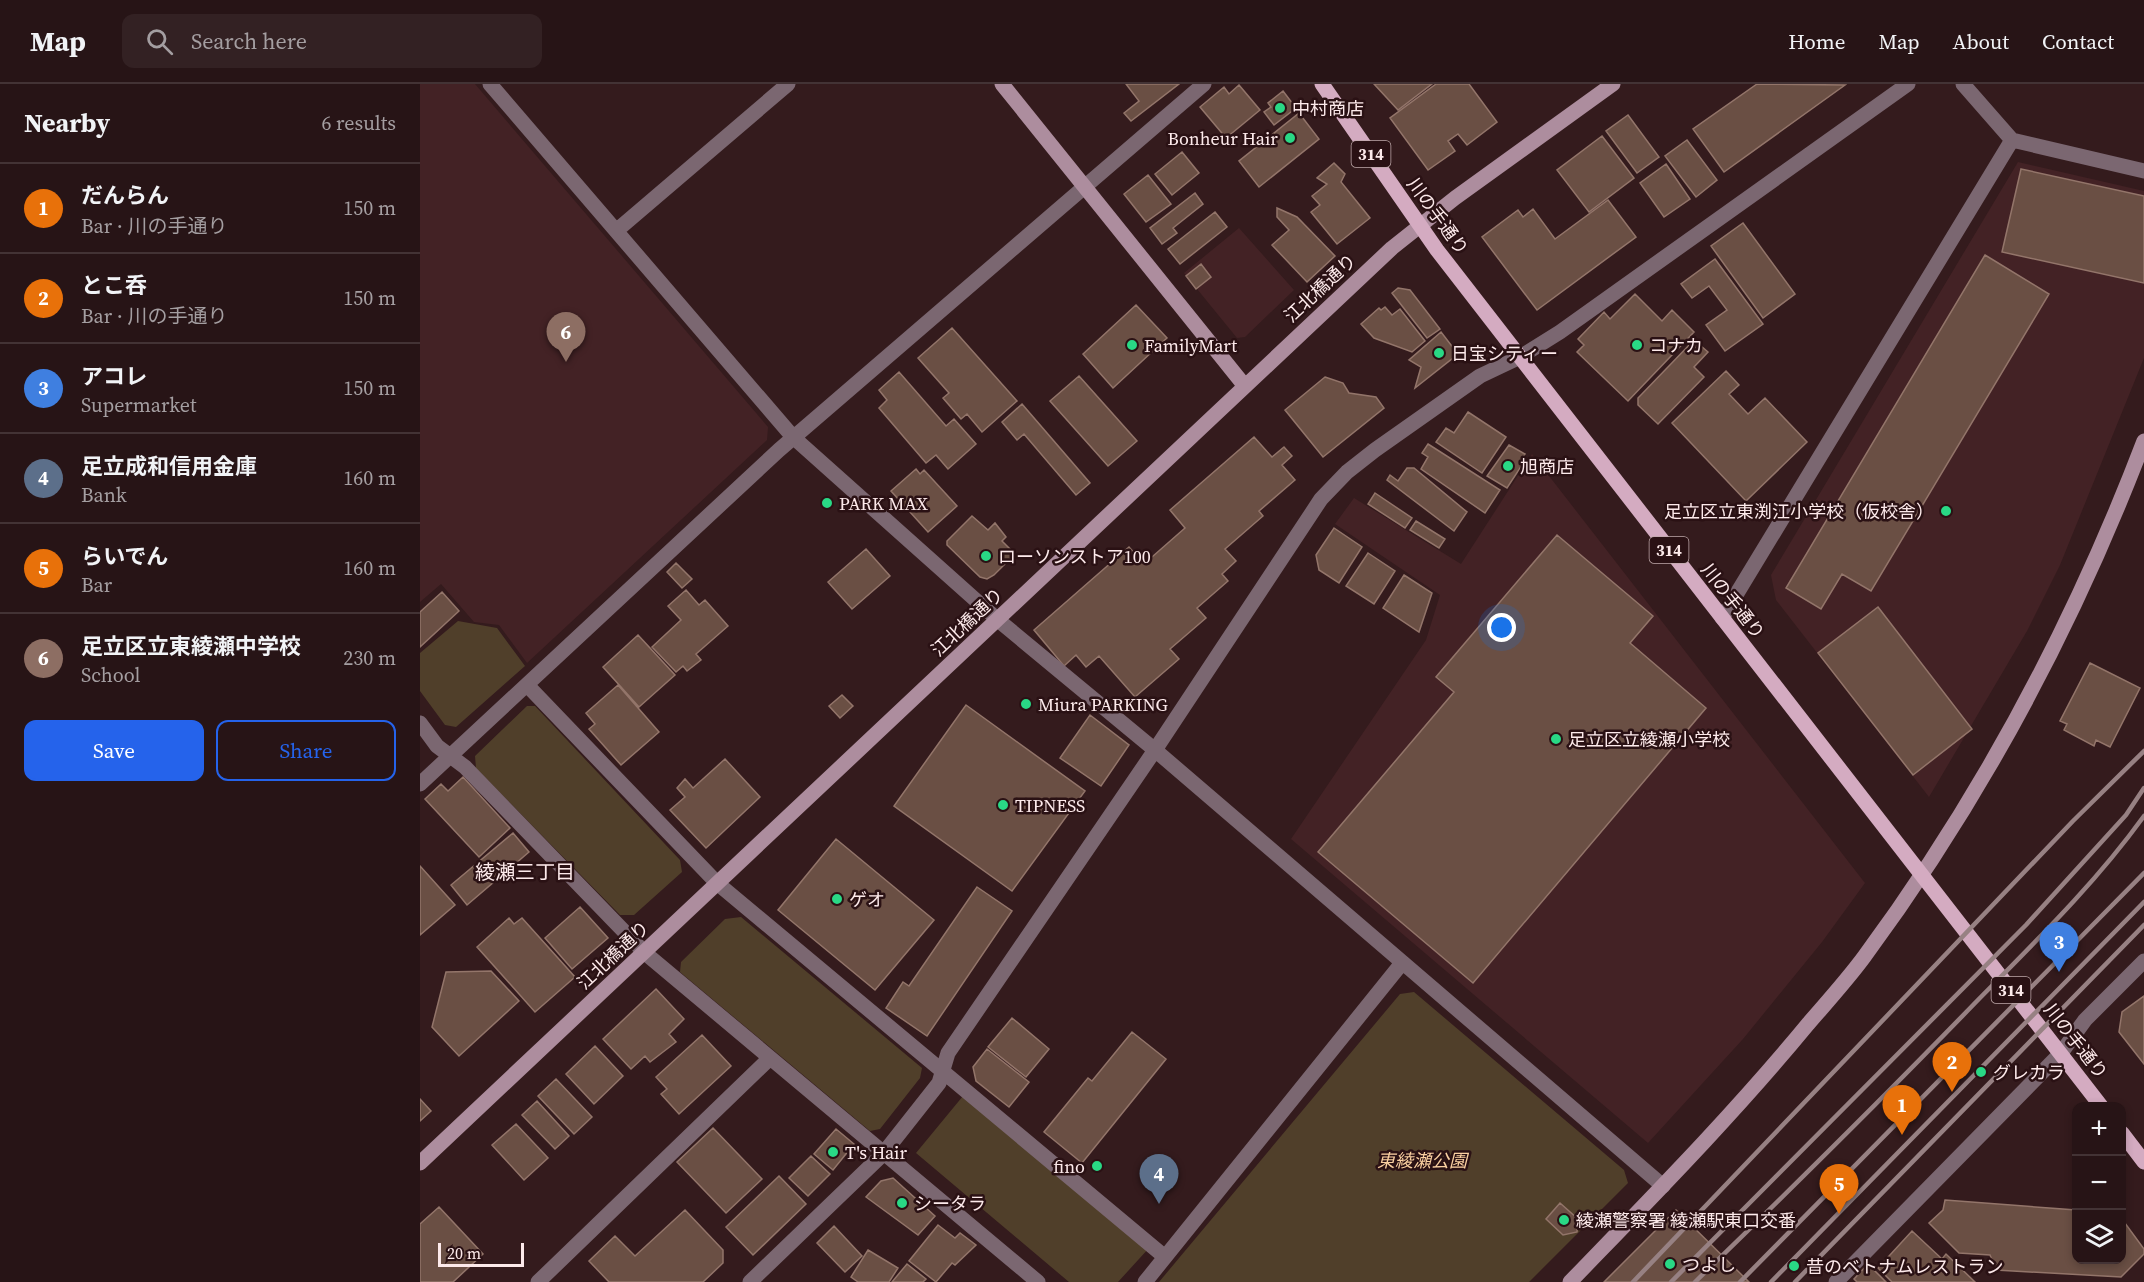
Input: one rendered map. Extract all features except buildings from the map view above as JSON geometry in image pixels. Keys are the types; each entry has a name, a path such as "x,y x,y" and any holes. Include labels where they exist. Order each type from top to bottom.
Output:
{"main road":[{"path":"1002,84 1244,385"},
{"name":"川の手通り","path":"1322,84 1419,225 2098,1102"},
{"name":"江北橋通り","path":"420,1163 998,620 1244,385 1419,225 1613,84"},
{"path":"1570,1282 1736,1110 1864,958 1960,815 2031,693 2074,611 2144,441"},
{"path":"2126,1139 2144,1162"}],"street":[{"path":"490,84 794,437 998,620 1155,750 1663,1186"},
{"path":"616,231 788,84"},
{"path":"420,784 794,437 1204,84"},
{"path":"750,1282 883,1154 939,1083 948,1053 1155,750 1321,499 1347,472 1480,375 1520,357 1560,332 1908,84"},
{"path":"1963,84 2012,140 2144,171"},
{"path":"1722,618 2012,140"},
{"path":"527,685 717,883 1165,1257"},
{"path":"420,723 437,746 451,755 645,953 1038,1282"},
{"path":"1836,1282 2061,1053 2085,1020 2144,961"},
{"path":"1145,1282 1402,963"},
{"path":"538,1282 769,1059"}],"shaded area":[{"path":"420,84 475,84 768,427 767,440 527,663 499,625 474,622 441,584 420,602"},
{"name":"足立区立東渕江小学校（仮校舎）","path":"2018,162 2144,191 2144,358 2060,565 2027,631 1929,797 1776,600 1771,575"},
{"path":"1239,228 1294,290 1245,337 1237,338 1184,273"},
{"name":"足立区立綾瀬小学校","path":"1532,454 1865,883 1822,942 1743,1039 1648,1143 1291,839 1426,640 1440,595 1335,524 1354,498 1461,564"}],"green space":[{"path":"458,621 497,628 525,666 456,727 445,725 420,691 420,653"},
{"path":"527,706 535,706 680,860 682,872 634,915 620,915 476,768 475,756"},
{"path":"741,917 922,1068 920,1078 880,1129 870,1131 680,972 681,962 725,919"},
{"name":"東綾瀬公園","path":"1414,992 1624,1170 1628,1183 1529,1282 1159,1282 1400,994"},
{"path":"963,1096 1149,1248 1118,1282 1069,1282 916,1153"}],"railway":[{"path":"1633,1282 2073,821 2144,751"},
{"path":"1671,1282 2026,925 2126,815 2144,788"},
{"path":"1695,1282 1872,1108 2042,935 2085,889 2144,816"},
{"path":"1740,1282 2144,873"},
{"path":"1771,1282 2144,902"},
{"path":"1795,1282 2144,925"}],"place":[{"name":"中村商店","path":"1280,108"},
{"name":"Bonheur Hair","path":"1290,138"},
{"name":"FamilyMart","path":"1132,345"},
{"name":"コナカ","path":"1637,345"},
{"name":"日宝シティー","path":"1439,353"},
{"name":"足立区立東綾瀬中学校","path":"566,362"},
{"name":"旭商店","path":"1508,466"},
{"name":"PARK MAX","path":"827,503"},
{"name":"足立区立東渕江小学校（仮校舎）","path":"1946,511"},
{"name":"ローソンストア100","path":"986,556"},
{"name":"Miura PARKING","path":"1026,704"},
{"name":"足立区立綾瀬小学校","path":"1556,739"},
{"name":"TIPNESS","path":"1003,805"},
{"name":"ゲオ","path":"837,899"},
{"name":"アコレ","path":"2059,972"},
{"name":"グレカラ","path":"1981,1072"},
{"name":"とこ呑","path":"1952,1092"},
{"name":"だんらん","path":"1902,1135"},
{"name":"T's Hair","path":"833,1152"},
{"name":"fino","path":"1097,1166"},
{"name":"シータラ","path":"902,1203"},
{"name":"足立成和信用金庫","path":"1159,1204"},
{"name":"らいでん","path":"1839,1214"},
{"name":"綾瀬警察署 綾瀬駅東口交番","path":"1564,1220"},
{"name":"つよし","path":"1670,1264"},
{"name":"昔のベトナムレストラン","path":"1794,1266"}],"district":[{"name":"綾瀬三丁目","path":"525,872"}]}
